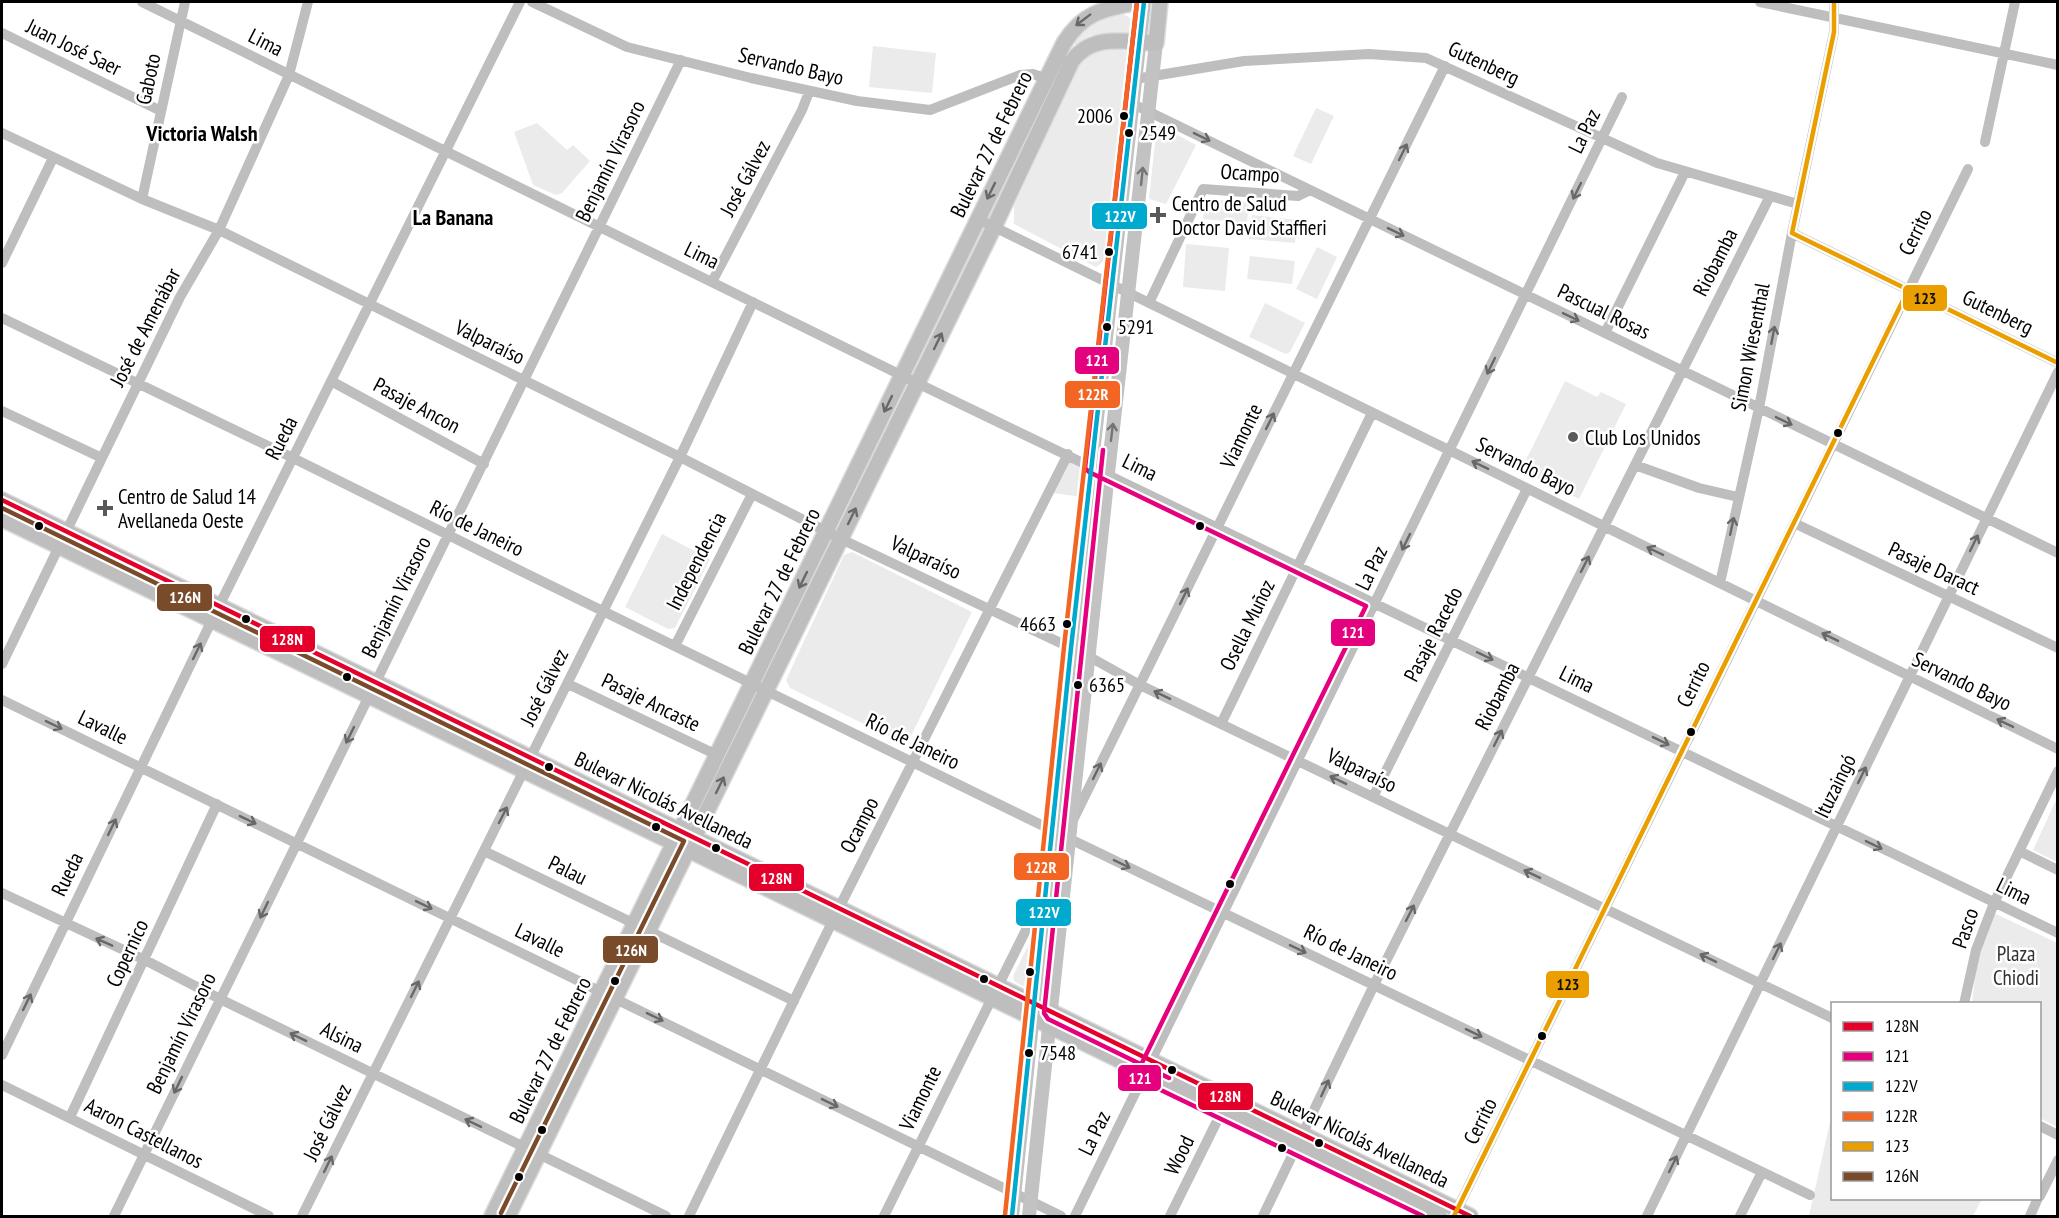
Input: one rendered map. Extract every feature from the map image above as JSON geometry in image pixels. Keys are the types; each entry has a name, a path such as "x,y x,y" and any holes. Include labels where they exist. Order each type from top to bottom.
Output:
{"main road":[{"name":"Bulevar 27 de Febrero","path":"684,841 717,755 1073,28 1089,15 1138,2"},
{"path":"1012,1216 1071,648 1144,2"},
{"path":"1029,1216 1160,2"},
{"name":"Bulevar 27 de Febrero","path":"492,1216 532,1151 684,841 766,691 994,226 1072,61 1080,50 1090,44 1105,41 1156,42"},
{"name":"Bulevar Nicolás Avellaneda","path":"2,500 219,606 373,689 528,765 1300,1141 1460,1214"},
{"name":"Bulevar Nicolás Avellaneda","path":"2,519 212,620 373,689"},
{"name":"Bulevar Nicolás Avellaneda","path":"1148,1067 1222,1111 1300,1141 1439,1216"},
{"name":"Bulevar 27 de Febrero","path":"508,1216 532,1151"}],"street":[{"name":"Lima","path":"142,2 917,383 1092,465 2058,933"},
{"name":"Gaboto","path":"142,199 185,2"},
{"name":"José de Amenábar","path":"2,664 180,297 219,230 289,75 308,2"},
{"name":"Rueda","path":"2,1055 212,620 520,2"},
{"name":"Servando Bayo","path":"532,2 627,47 809,92 857,101 930,110 1020,75 1033,74 1047,79"},
{"path":"1760,2 2058,65"},
{"path":"1834,2 1835,18"},
{"path":"1985,142 2015,2"},
{"name":"Simon Wiesenthal","path":"1720,583 1759,408 1835,18"},
{"name":"Juan José Saer","path":"2,33 161,111"},
{"name":"Gutenberg","path":"1135,79 1244,62 1369,54 1426,58 1656,163 1798,204"},
{"name":"Benjamín Virasoro","path":"114,1216 681,60"},
{"name":"Viamonte","path":"1071,823 1445,66"},
{"name":"José Gálvez","path":"712,282 802,110 809,92"},
{"name":"La Paz","path":"1075,1216 1622,97"},
{"name":"Pascual Rosas","path":"1132,104 2058,553"},
{"name":"Valparaíso","path":"2,134 142,199 219,230 680,457 841,539 1088,656 1140,685 1831,1017"},
{"path":"2,263 53,158"},
{"name":"Cerrito","path":"1460,1214 1531,1061 1968,169"},
{"path":"1605,333 1685,172"},
{"name":"Ocampo","path":"1149,303 1203,189 1298,196 1310,190"},
{"name":"Riobamba","path":"1263,1216 1374,985 1770,196"},
{"name":"Servando Bayo","path":"978,219 2058,749"},
{"name":"Gutenberg","path":"1792,233 2058,363"},
{"name":"José Gálvez","path":"302,1216 568,684 680,457 753,302"},
{"name":"Río de Janeiro","path":"2,318 1070,839 1810,1195"},
{"name":"Ituzaingó","path":"1647,1216 2058,372"},
{"name":"Pasaje Ancon","path":"331,381 484,464"},
{"path":"2,411 102,458"},
{"name":"Osella Muñoz","path":"1221,724 1372,413"},
{"name":"Ocampo","path":"689,1216 836,915 1068,454"},
{"path":"1635,465 1700,488 1738,496"},
{"name":"Pasaje Racedo","path":"1373,797 1527,489"},
{"name":"Independencia","path":"675,646 752,494"},
{"name":"Pasaje Daract","path":"1794,523 2058,648"},
{"name":"Pasaje Ancaste","path":"568,684 717,755"},
{"name":"Lavalle","path":"2,700 1061,1216"},
{"name":"Pasco","path":"1964,1002 1976,950 1994,903 2058,771"},
{"name":"Copernico","path":"70,1117 217,804"},
{"name":"Palau","path":"484,851 794,1001"},
{"path":"2019,851 2058,870"},
{"name":"Viamonte","path":"884,1216 1047,888"},
{"name":"Alsina","path":"2,893 145,960 220,999 666,1216"},
{"name":"Aaron Castellanos","path":"2,1085 269,1216"},
{"name":"Wood","path":"1170,1216 1222,1111"},
{"path":"2041,1126 2058,1135"},
{"path":"2041,1193 2058,1160"},
{"path":"1740,1216 1761,1172"},
{"path":"2030,1216 2038,1200"}],"green space":[{"path":"1112,13 1123,14 1135,25 1127,34 1099,34 1084,39 1076,45 1070,39 1078,29"},
{"path":"873,46 936,53 932,93 869,87"},
{"path":"1107,49 1130,51 1107,259 1096,267 1014,224 1014,206 1081,62 1091,54"},
{"path":"1316,108 1334,116 1311,164 1293,156"},
{"path":"537,123 567,150 573,145 590,161 562,193 556,195 533,185 514,132"},
{"path":"1157,124 1196,145 1166,204 1149,199"},
{"path":"1205,199 1249,202 1247,223 1203,219"},
{"path":"1252,215 1297,220 1295,243 1249,239"},
{"path":"1186,244 1229,248 1225,291 1183,287"},
{"path":"1317,247 1337,257 1317,299 1296,289"},
{"path":"1250,256 1295,261 1292,284 1247,279"},
{"path":"1265,303 1305,323 1290,352 1286,354 1249,337"},
{"name":"Club Los Unidos","path":"1565,381 1597,397 1601,392 1626,404 1579,499 1521,470"},
{"path":"1076,462 1085,473 1083,497 1052,493 1068,463"},
{"path":"662,534 710,559 675,628 668,629 625,607"},
{"path":"852,552 972,612 909,740 901,742 790,688 786,680 844,555"},
{"path":"2057,798 2058,862 2033,850"},
{"name":"Plaza Chiodi","path":"1996,914 2057,943 2057,1127 2041,1119 2041,1002 1972,1002 1978,950 1992,915"},
{"path":"1035,932 1029,980 1027,985 1022,986 1014,981 1013,976"},
{"path":"1831,1117 1831,1200 1981,1200 1973,1216 1809,1216"}],"transit line":[{"name":"121","path":"1137,2 1085,468 1089,472 1366,606 1138,1071 1138,1076 1142,1081 1423,1216"},
{"name":"122R","path":"1005,1215 1064,647 1137,2"},
{"name":"122V","path":"1012,1216 1071,648 1144,2"},
{"name":"123","path":"1792,233 1834,32 1834,2"},
{"name":"123","path":"1792,233 2058,363"},
{"name":"123","path":"1454,1216 1908,290"},
{"name":"121","path":"1103,450 1044,1013 1048,1019 1169,1078"},
{"name":"128N","path":"2,500 1470,1216"},
{"name":"126N","path":"2,508 684,841 501,1213"}],"place":[{"name":"2006","path":"1124,116"},
{"name":"2549","path":"1129,133"},
{"name":"Centro de Salud Doctor David Staffieri","path":"1158,215"},
{"name":"6741","path":"1109,252"},
{"name":"5291","path":"1107,327"},
{"name":"Club Los Unidos","path":"1573,437"},
{"name":"Centro de Salud 14 Avellaneda Oeste","path":"105,508"},
{"name":"4663","path":"1067,624"},
{"name":"6365","path":"1078,685"},
{"name":"7548","path":"1029,1053"}],"district":[{"name":"Victoria Walsh","path":"202,133"},
{"name":"La Banana","path":"453,217"}]}
